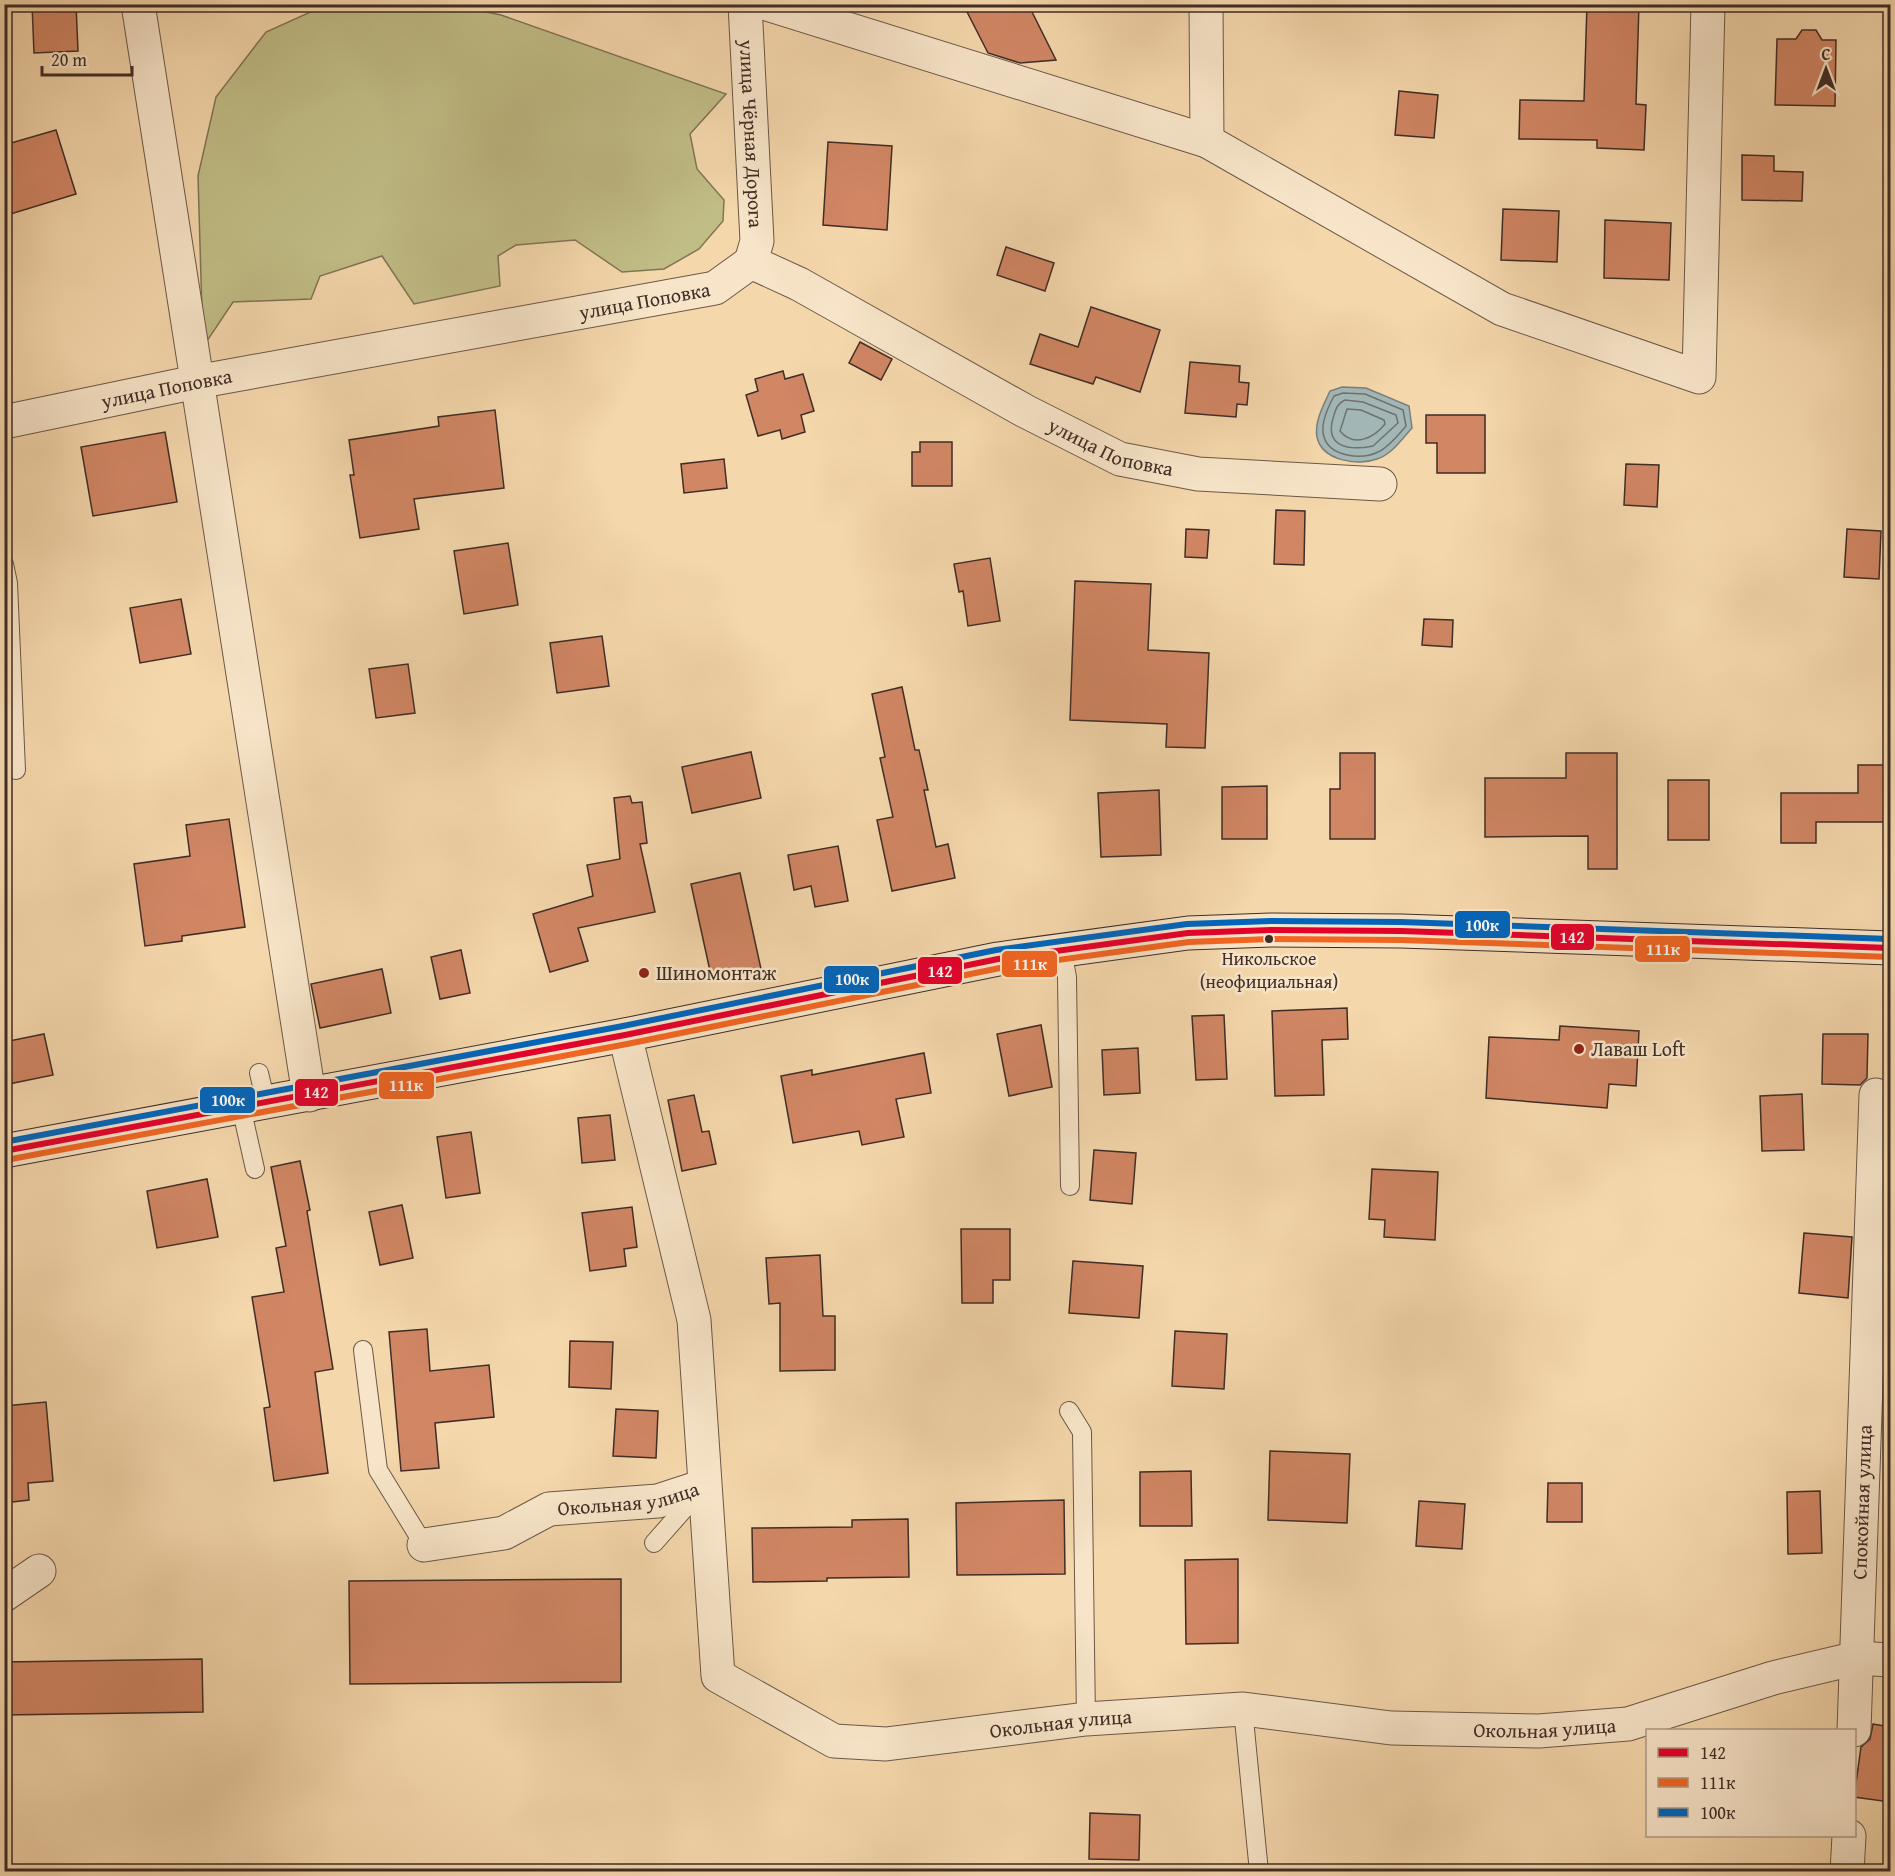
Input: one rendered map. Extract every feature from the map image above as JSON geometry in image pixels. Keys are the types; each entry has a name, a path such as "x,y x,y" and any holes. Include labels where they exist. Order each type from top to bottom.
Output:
{"street":[{"path":"138,4 309,1095"},
{"name":"улица Чёрная Дорога","path":"745,4 757,241 751,262"},
{"path":"767,4 1207,141 1502,309 1699,377 1708,4"},
{"path":"1206,4 1207,141"},
{"name":"улица Поповка","path":"4,422 196,382 715,288 751,262 799,284 1024,411 1120,459 1198,474 1380,484"},
{"path":"4,1151 255,1094 309,1095 625,1035 998,959 1188,933 1271,930 1401,931 1890,948"},
{"path":"625,1035 694,1320 704,1486"},
{"name":"Спокойная улица","path":"1854,1729 1876,1095"},
{"name":"Окольная улица","path":"424,1545 504,1533 549,1509 658,1502 704,1486 718,1676 834,1741 886,1744 1086,1719 1243,1709 1390,1728 1539,1731 1628,1724 1773,1678 1857,1658 1890,1660"},
{"path":"4,1595 39,1571"},
{"path":"1847,1872 1849,1837"}],"lane":[{"path":"4,564 8,583 16,770"},
{"path":"1062,950 1067,977 1070,1186"},
{"path":"255,1094 255,1169"},
{"path":"363,1350 378,1470 424,1545"},
{"path":"1069,1411 1082,1431 1086,1719"},
{"path":"654,1543 704,1486"},
{"path":"1243,1709 1259,1872"}],"shaded area":[{"path":"326,5 452,5 501,15 726,94 690,134 697,169 724,200 723,221 699,249 664,269 622,272 575,240 516,245 498,256 500,286 414,304 382,256 320,276 311,299 233,302 203,347 198,176 216,97 266,32"}],"water":[{"path":"1342,387 1366,388 1409,406 1412,428 1392,450 1377,459 1360,462 1342,460 1326,452 1317,437 1317,425 1330,391"}],"building":[{"path":"32,4 76,4 78,51 34,53"},
{"path":"963,4 1028,4 1056,60 1020,63 988,53"},
{"path":"1587,4 1639,4 1636,104 1646,105 1644,150 1597,148 1597,140 1519,139 1520,100 1584,101"},
{"path":"1802,30 1816,30 1822,40 1836,40 1835,106 1775,105 1777,39 1796,39"},
{"path":"1399,91 1438,95 1434,138 1395,135"},
{"path":"56,130 76,194 4,216 4,145"},
{"path":"828,142 892,146 887,230 823,225"},
{"path":"1742,155 1774,156 1774,171 1803,172 1802,201 1742,200"},
{"path":"1503,209 1559,211 1557,262 1501,260"},
{"path":"1605,220 1671,223 1669,280 1604,278"},
{"path":"1006,247 1054,263 1045,291 997,275"},
{"path":"1091,307 1160,330 1140,392 1096,377 1093,384 1030,364 1040,334 1078,347"},
{"path":"860,342 892,359 881,380 849,363"},
{"path":"1190,362 1240,366 1239,382 1249,383 1247,405 1237,404 1236,417 1185,413"},
{"path":"783,371 785,379 803,374 814,411 801,415 805,432 782,439 780,430 758,436 746,395 758,391 755,379"},
{"path":"495,410 504,488 414,499 419,529 360,538 350,475 354,475 349,440 439,426 438,417"},
{"path":"1426,415 1485,415 1485,473 1437,473 1437,443 1426,443"},
{"path":"165,432 177,502 93,516 81,447"},
{"path":"920,442 952,442 952,486 912,486 912,452 920,452"},
{"path":"724,459 727,488 684,493 681,464"},
{"path":"1626,464 1659,465 1657,507 1624,505"},
{"path":"1276,510 1305,511 1304,565 1274,564"},
{"path":"1186,529 1209,530 1207,558 1185,557"},
{"path":"1847,529 1881,531 1879,579 1844,577"},
{"path":"508,543 518,605 464,614 454,551"},
{"path":"990,558 1000,621 968,626 963,591 959,592 954,564"},
{"path":"1075,581 1151,584 1148,650 1209,653 1205,748 1166,747 1167,724 1070,720"},
{"path":"181,599 191,654 140,663 130,608"},
{"path":"1424,619 1453,620 1452,647 1422,645"},
{"path":"602,636 609,686 557,693 550,643"},
{"path":"408,664 415,713 376,718 369,669"},
{"path":"902,687 915,750 919,750 928,790 924,790 936,847 948,844 955,878 892,891 877,820 893,817 880,758 885,757 872,694"},
{"path":"751,752 761,798 692,813 682,767"},
{"path":"1340,753 1375,753 1375,839 1330,839 1330,789 1340,789"},
{"path":"1566,753 1617,753 1617,869 1588,869 1588,836 1485,837 1485,778 1566,778"},
{"path":"1858,765 1890,765 1890,822 1816,822 1816,843 1781,843 1781,793 1858,793"},
{"path":"1668,780 1709,780 1709,840 1668,840"},
{"path":"1267,786 1267,839 1222,839 1222,787"},
{"path":"1159,790 1161,855 1101,857 1098,793"},
{"path":"630,796 632,803 642,802 647,843 640,844 655,912 578,928 588,961 550,972 533,914 593,896 587,865 620,859 614,798"},
{"path":"229,819 245,927 182,936 182,941 145,946 134,864 190,856 186,825"},
{"path":"838,846 848,901 815,907 811,886 794,890 788,855"},
{"path":"740,873 761,969 712,980 691,884"},
{"path":"461,950 470,993 440,999 431,957"},
{"path":"382,969 391,1013 320,1028 311,984"},
{"path":"1347,1008 1348,1039 1322,1040 1324,1095 1275,1096 1272,1011"},
{"path":"1224,1015 1227,1079 1196,1080 1192,1016"},
{"path":"1041,1025 1052,1087 1009,1096 997,1034"},
{"path":"1560,1026 1639,1031 1636,1086 1609,1084 1607,1108 1486,1098 1489,1037 1559,1040"},
{"path":"44,1034 53,1075 4,1085 4,1042"},
{"path":"1823,1034 1868,1034 1867,1078 1860,1085 1822,1084"},
{"path":"1138,1048 1140,1093 1104,1095 1102,1050"},
{"path":"924,1053 931,1093 896,1099 904,1137 862,1145 859,1131 793,1143 781,1076 812,1070 812,1075"},
{"path":"1802,1094 1804,1150 1762,1151 1760,1096"},
{"path":"694,1095 702,1132 709,1131 716,1164 682,1171 668,1100"},
{"path":"610,1115 615,1160 582,1163 578,1118"},
{"path":"471,1132 480,1193 446,1198 437,1137"},
{"path":"1094,1150 1136,1153 1132,1204 1090,1200"},
{"path":"300,1161 310,1210 307,1211 333,1369 315,1372 328,1473 274,1481 264,1408 270,1407 252,1297 284,1292 276,1248 286,1246 271,1167"},
{"path":"1372,1169 1438,1172 1435,1240 1384,1237 1385,1220 1369,1219"},
{"path":"207,1179 218,1237 157,1248 147,1191"},
{"path":"402,1205 413,1258 380,1265 369,1212"},
{"path":"632,1207 637,1247 624,1249 626,1266 590,1271 582,1213"},
{"path":"961,1229 1010,1229 1010,1280 993,1280 993,1303 962,1303"},
{"path":"1804,1233 1852,1237 1848,1298 1799,1293"},
{"path":"820,1255 823,1316 835,1316 835,1370 780,1371 780,1303 769,1304 766,1258"},
{"path":"1073,1261 1143,1266 1139,1318 1069,1313"},
{"path":"427,1329 430,1371 489,1365 494,1417 435,1423 439,1468 401,1471 389,1332"},
{"path":"1175,1331 1227,1334 1224,1389 1172,1386"},
{"path":"570,1341 613,1342 611,1389 569,1387"},
{"path":"46,1402 53,1481 28,1483 29,1500 4,1503 4,1406"},
{"path":"616,1409 658,1411 656,1458 613,1456"},
{"path":"1270,1451 1350,1454 1347,1523 1268,1520"},
{"path":"1191,1471 1192,1526 1140,1526 1140,1472"},
{"path":"1548,1483 1582,1483 1582,1522 1547,1522"},
{"path":"1820,1491 1822,1553 1788,1554 1787,1492"},
{"path":"1064,1500 1065,1574 957,1575 956,1503"},
{"path":"1419,1501 1465,1504 1462,1549 1416,1546"},
{"path":"908,1519 909,1577 753,1582 752,1528 852,1527 852,1520"},
{"path":"1238,1559 1238,1643 1186,1644 1185,1560"},
{"path":"621,1579 621,1682 350,1684 349,1581"},
{"path":"202,1659 203,1712 4,1715 4,1662"},
{"path":"1873,1724 1890,1727 1890,1802 1856,1797 1861,1747 1870,1739"},
{"path":"1090,1813 1140,1815 1139,1860 1089,1859"}],"transit line":[{"name":"100к","path":"4,1142 623,1026 996,950 1187,924 1271,921 1401,922 1890,939"},
{"name":"142","path":"4,1151 625,1035 998,959 1188,933 1271,930 1401,931 1890,948"},
{"name":"111к","path":"6,1160 627,1044 1000,968 1189,942 1271,939 1401,940 1890,957"}],"place":[{"name":"Никольское (неофициальная)","path":"1269,939"},
{"name":"Шиномонтаж","path":"644,973"},
{"name":"Лаваш Loft","path":"1579,1049"}]}
